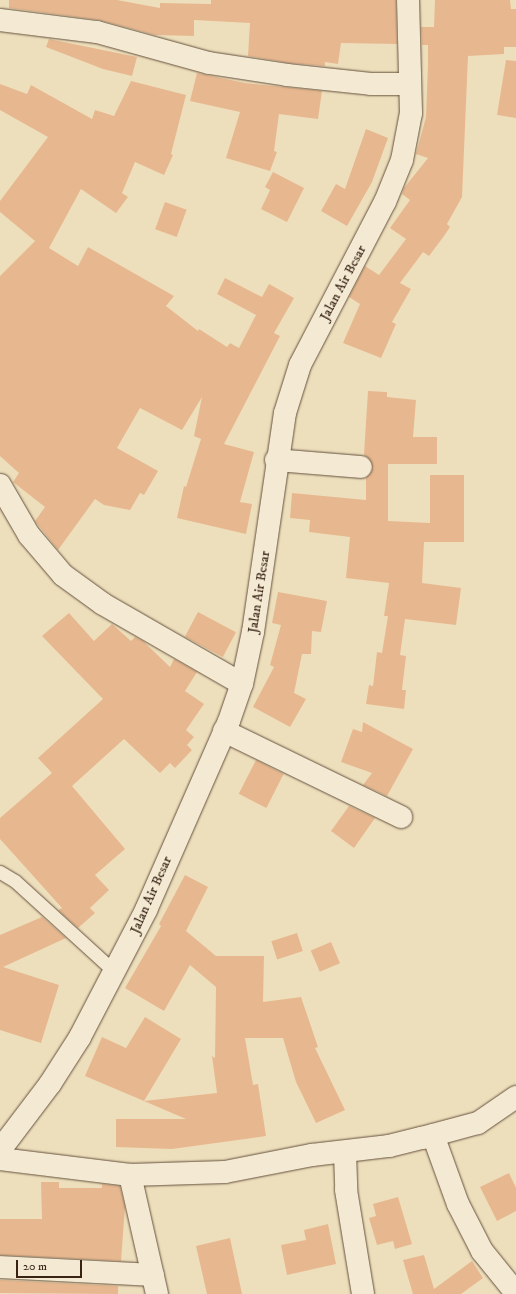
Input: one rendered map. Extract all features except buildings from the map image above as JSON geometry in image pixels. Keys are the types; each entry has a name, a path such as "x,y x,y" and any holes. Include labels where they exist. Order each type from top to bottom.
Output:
{"street":[{"name":"Jalan Air Besar","path":"0,1150 59,1071 146,910 224,731 242,684 264,564 276,460 285,413 300,364 385,202 402,160 411,113 408,0"},
{"path":"0,20 97,32 209,63 279,74 371,84 410,84"},
{"path":"276,460 361,467"},
{"path":"0,485 29,535 64,575 103,604 242,684"},
{"path":"224,731 401,817"},
{"path":"0,1159 130,1175 225,1172 312,1155 345,1153 433,1135 478,1123 516,1097"},
{"path":"433,1135 458,1204 482,1251 516,1293"},
{"path":"345,1153 346,1190 363,1294"},
{"path":"0,1267 155,1284 130,1175"}],"lane":[{"path":"0,872 15,881 114,971"}]}
